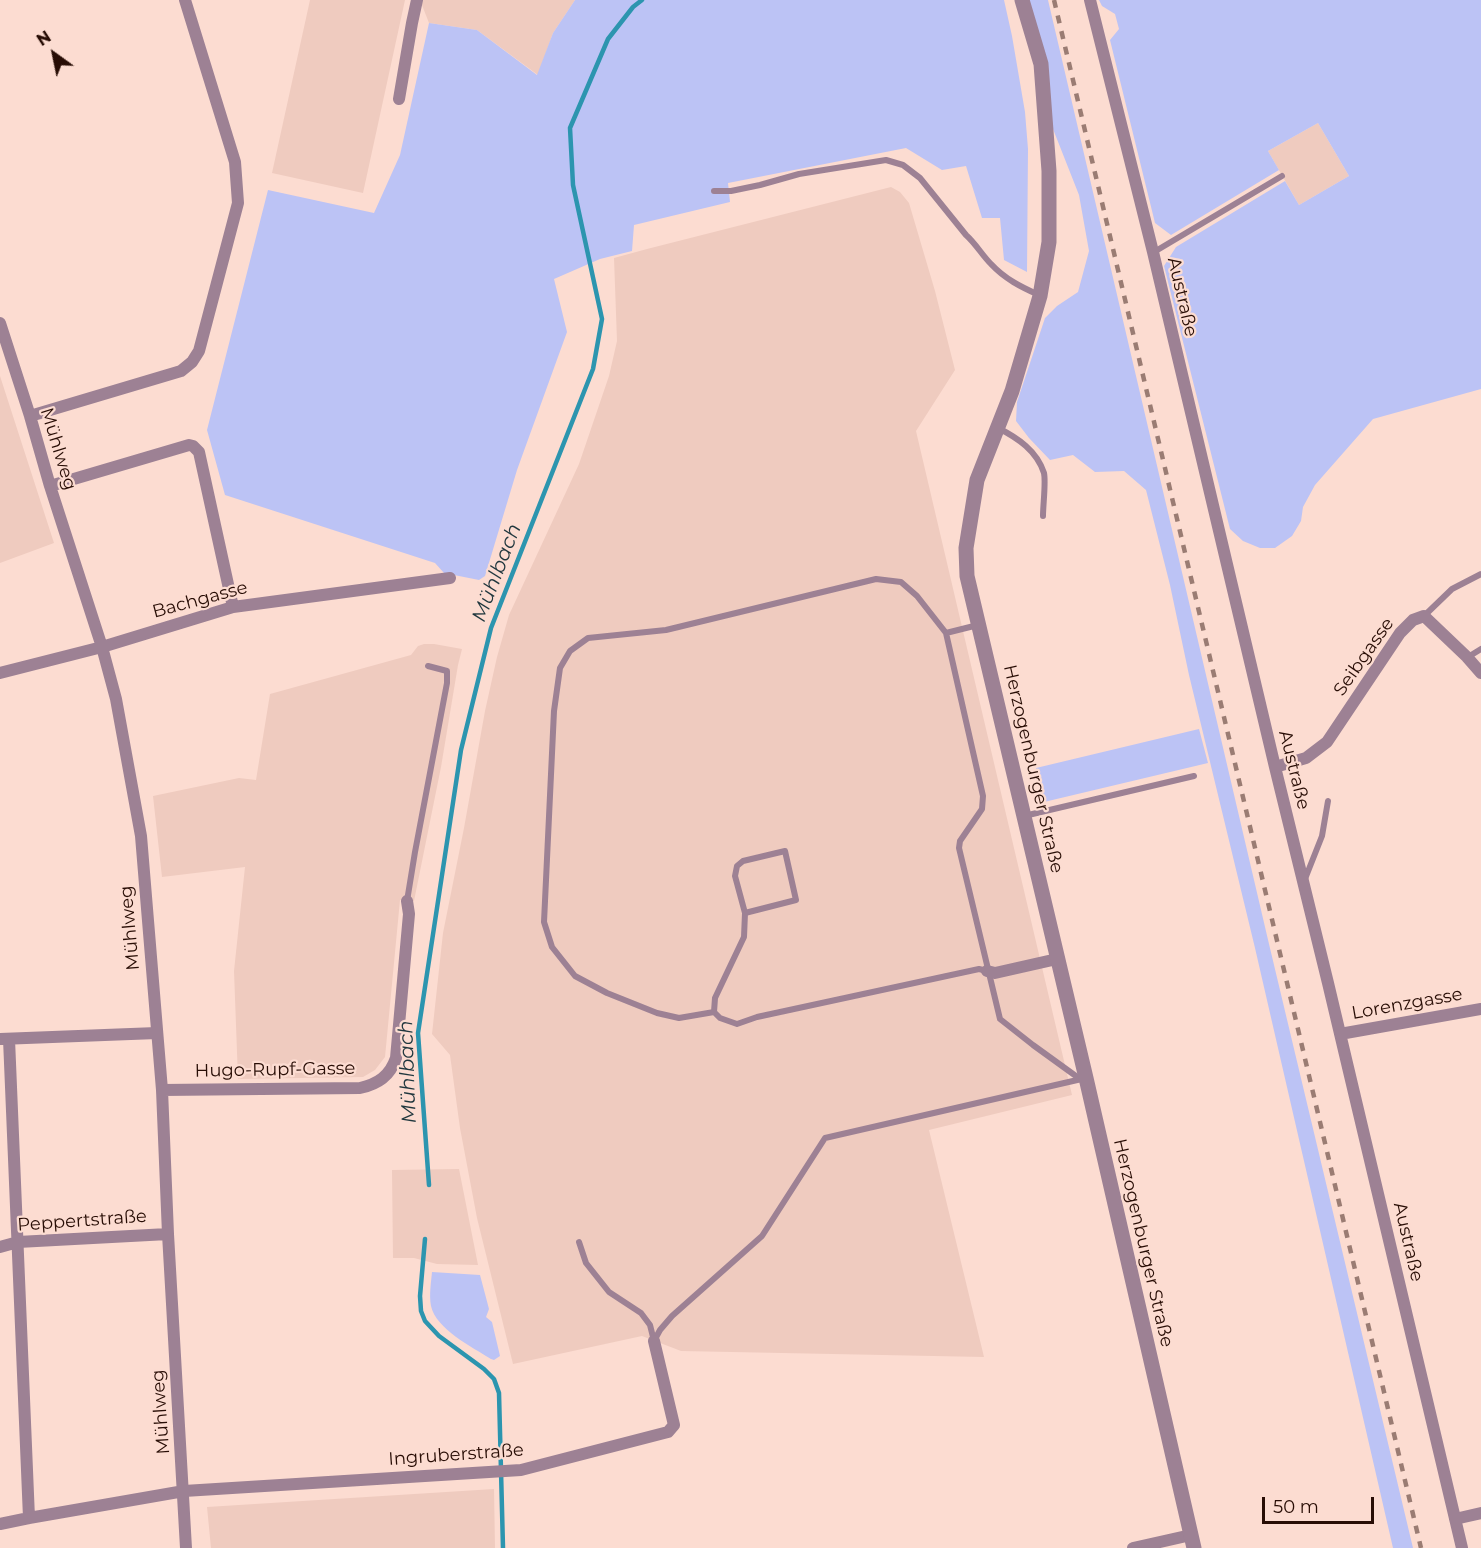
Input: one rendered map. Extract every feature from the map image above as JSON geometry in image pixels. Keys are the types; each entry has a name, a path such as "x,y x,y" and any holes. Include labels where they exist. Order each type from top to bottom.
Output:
{"street":[{"path":"30,416 181,371 192,362 199,351 238,203 235,162 185,0"},
{"path":"399,99 417,0"},
{"name":"Herzogenburger Straße","path":"1022,0 1041,64 1049,171 1049,242 1040,296 1012,391 978,480 969,521 965,556 967,576 1192,1541"},
{"name":"Austraße","path":"1090,0 1153,252 1462,1548"},
{"name":"Mühlweg","path":"0,323 102,647 116,699 141,836 162,1090 186,1548"},
{"path":"50,486 189,445 193,446 199,452 233,607"},
{"name":"Bachgasse","path":"0,673 102,647 233,607 450,578"},
{"name":"Seibgasse","path":"1275,767 1306,758 1327,741 1400,633 1413,620 1424,616 1481,673"},
{"name":"Hugo-Rupf-Gasse","path":"162,1090 360,1088 379,1082 386,1076 396,1058 409,914 407,901"},
{"path":"987,971 995,973 1057,959"},
{"name":"Lorenzgasse","path":"1340,1035 1481,1009"},
{"path":"29,1518 18,1242 4,1039 157,1033"},
{"name":"Peppertstraße","path":"0,1247 18,1242 168,1234"},
{"name":"Ingruberstraße","path":"0,1524 184,1491 514,1471 668,1432 674,1425 654,1341"},
{"path":"1455,1519 1481,1513"},
{"path":"1133,1548 1192,1541"}],"lane":[{"path":"714,191 731,191 799,174 886,160 903,165 920,178 991,264 1009,281 1040,296"},
{"path":"1153,252 1282,176"},
{"path":"998,428 1014,436 1032,451 1040,466 1044,474 1042,516"},
{"path":"1424,616 1452,589 1481,574"},
{"path":"714,1012 679,1018 657,1013 607,993 575,976 552,947 544,922 554,711 560,669 570,651 588,638 666,630 876,579 901,582 917,596 946,633 983,796 982,809 960,841 959,848 1000,1019 1033,1045 1083,1078"},
{"path":"946,633 978,625"},
{"path":"1467,657 1481,649"},
{"path":"407,901 447,683 447,671 428,666"},
{"path":"1024,816 1194,776"},
{"path":"1303,883 1322,836 1328,801"},
{"path":"744,913 796,900 785,851 743,861 737,866 735,876 744,913 744,937 715,998 714,1012 720,1018 736,1024 757,1017 979,969 987,971"},
{"path":"654,1341 672,1316 762,1236 825,1138 1083,1078"},
{"path":"579,1242 586,1263 609,1293 641,1313 650,1325 654,1341"}],"shaded area":[{"path":"310,0 405,0 363,193 272,173"},
{"path":"420,0 575,0 553,33 538,75 477,30 429,23"},
{"path":"575,0 1004,0 1025,112 1028,149 1027,272 1004,260 1000,218 982,218 966,166 942,170 906,148 728,183 730,202 634,225 632,251 600,259 554,279 567,332 517,470 485,576 479,580 444,573 435,563 225,495 207,430 268,190 374,213 400,155 429,23 477,30 537,75 553,33"},
{"path":"1029,0 1048,0 1413,1548 1393,1548 1255,948 1146,490 1124,471 1095,472 1073,455 1050,460 1016,421 1017,402 1045,318 1057,306 1078,292 1089,251 1079,195 1053,129"},
{"path":"1099,0 1481,0 1481,389 1373,419 1315,485 1303,507 1301,521 1292,536 1275,548 1260,548 1243,541 1230,529 1164,266 1176,247 1285,181 1299,205 1349,176 1318,123 1268,151 1279,170 1171,235 1155,223 1110,40 1119,29 1115,14 1102,6"},
{"path":"1318,123 1349,176 1299,205 1268,151"},
{"path":"891,187 900,192 909,203 955,370 916,431 1072,1095 929,1130 984,1357 681,1351 642,1336 513,1364 477,1218 460,1128 450,1055 432,1034 443,933 497,657 509,615 579,464 609,376 617,341 614,258"},
{"path":"0,376 54,543 0,563"},
{"path":"424,644 462,649 414,901 400,900 385,1057 375,1070 363,1077 238,1079 234,971 245,867 162,877 153,796 239,778 256,780 270,694 411,655 418,646"},
{"path":"1199,729 1208,763 1044,802 1036,768"},
{"path":"459,1169 478,1265 437,1264 414,1258 393,1258 392,1170"},
{"path":"432,1272 480,1275 489,1309 486,1317 492,1322 500,1356 494,1360 491,1359 456,1337 440,1322 431,1306"},
{"path":"494,1489 495,1548 211,1548 207,1507"}],"waterway":[{"name":"Mühlbach","path":"429,1185 418,1033 461,750 491,628 593,369 602,319 573,185 570,128 608,39 633,7 642,0"},
{"name":"Mühlbach","path":"425,1239 420,1296 421,1311 425,1321 439,1336 484,1369 494,1379 499,1393 503,1548"}],"railway":[{"path":"1054,0 1421,1548"}]}
